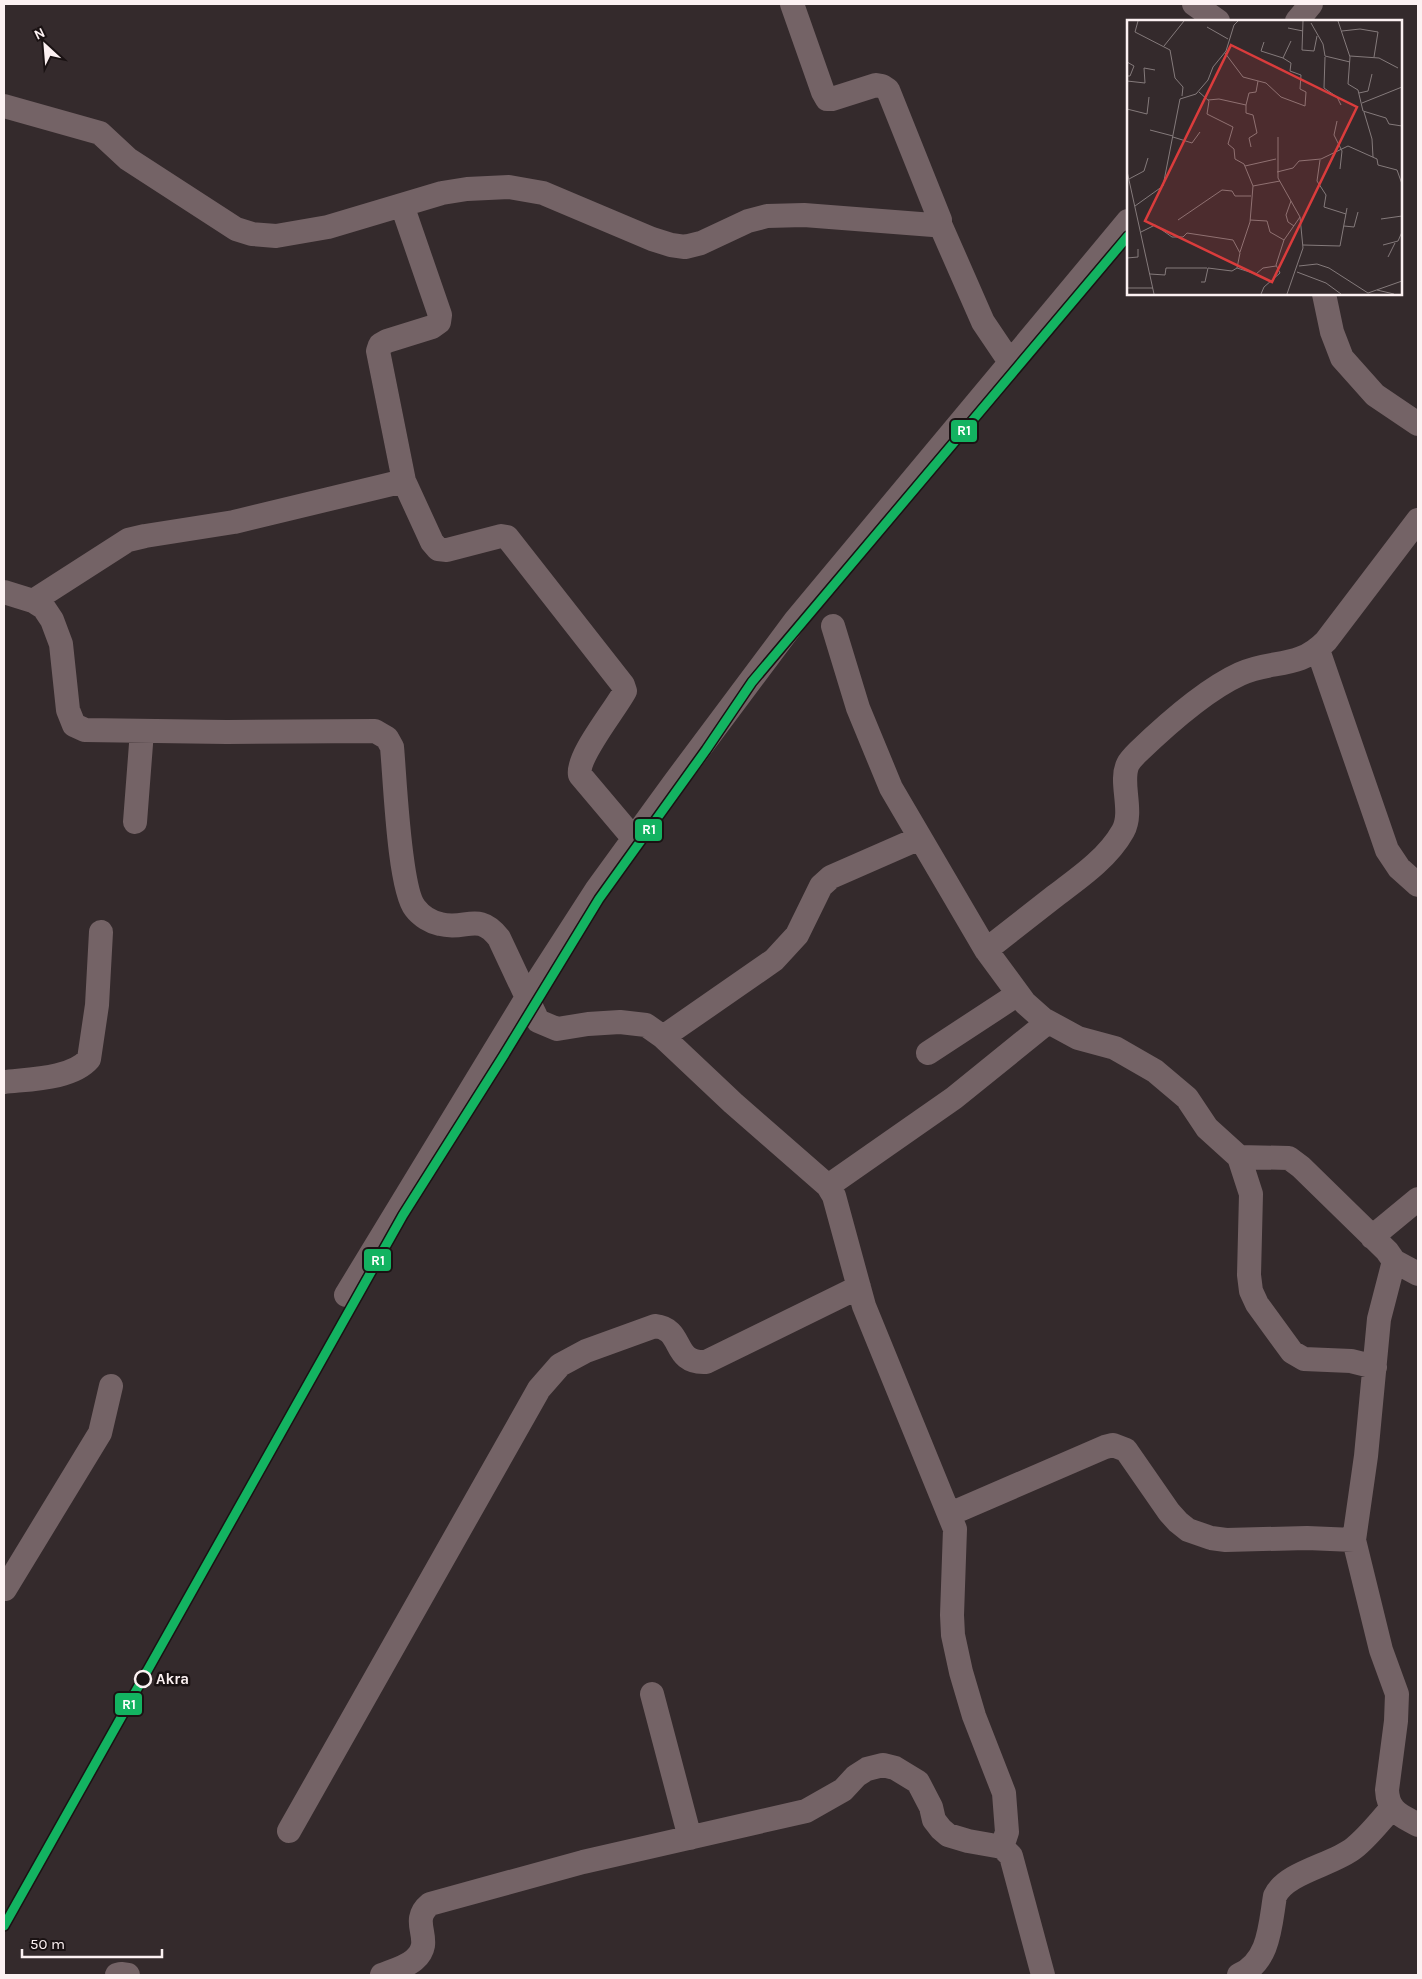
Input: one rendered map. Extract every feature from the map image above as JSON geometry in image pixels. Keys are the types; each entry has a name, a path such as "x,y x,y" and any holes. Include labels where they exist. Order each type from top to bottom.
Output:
{"street":[{"path":"792,4 827,99 832,100 876,85 888,90 940,224 983,322 1010,362"},
{"path":"1194,4 1217,20"},
{"path":"1298,20 1311,4"},
{"path":"4,106 100,133 128,159 236,229 252,234 276,236 328,227 442,193 466,189 509,187 543,193 652,239 685,247 701,243 748,220 767,216 804,215 933,226 940,224"},
{"path":"402,205 440,316 439,322 432,327 387,341 380,345 378,351 404,481 432,542 438,549 447,550 501,536 507,537 623,685 625,691 622,697 584,755 579,769 580,776 634,839"},
{"path":"346,1295 526,999 597,889 795,621 1127,222"},
{"path":"1324,295 1332,332 1342,358 1375,395 1418,424"},
{"path":"33,600 128,540 234,522 404,481"},
{"path":"986,950 1089,870 1115,843 1128,820 1126,773 1128,764 1137,753 1191,706 1237,675 1249,670 1294,661 1318,650 1418,520"},
{"path":"4,592 33,600 44,608 52,620 61,644 68,710 74,725 85,730 375,731 387,738 392,747 404,882 414,907 424,917 441,925 479,923 491,928 499,938 526,999 538,1021 557,1030 588,1024 620,1022 646,1025 663,1037 733,1103 828,1186 834,1196 864,1306 955,1529 953,1635 961,1672 974,1716 1004,1793 1007,1832 1002,1847"},
{"path":"833,626 858,708 892,788 986,950 1018,994 1025,1003 1048,1022 1078,1038 1115,1048 1155,1070 1186,1098 1207,1128 1239,1157 1251,1194 1249,1275 1251,1291 1257,1304 1292,1352 1304,1359 1351,1361 1375,1367"},
{"path":"1318,650 1387,850 1399,868 1418,885"},
{"path":"135,822 142,731"},
{"path":"663,1037 774,960 797,935 821,886 830,877 920,838"},
{"path":"4,1082 52,1076 74,1071 83,1066 89,1059 97,1005 100,932"},
{"path":"928,1053 1018,994"},
{"path":"828,1186 954,1098 1048,1022"},
{"path":"1239,1157 1289,1158 1302,1167 1387,1251 1394,1261 1418,1274"},
{"path":"1372,1237 1418,1198"},
{"path":"1394,1261 1378,1319 1366,1456 1354,1540 1381,1650 1397,1694 1396,1721 1387,1790 1388,1801 1392,1808 1418,1825"},
{"path":"289,1831 539,1389 560,1365 586,1352 655,1326 664,1327 671,1333 685,1358 695,1363 706,1362 859,1287"},
{"path":"4,1584 100,1434 111,1386"},
{"path":"950,1514 1113,1445 1126,1450 1170,1512 1188,1530 1211,1538 1226,1540 1306,1538 1354,1540"},
{"path":"652,1694 690,1838"},
{"path":"382,1975 412,1962 421,1953 424,1943 420,1917 423,1910 430,1904 583,1862 806,1811 843,1790 856,1776 867,1769 883,1765 895,1768 918,1782 931,1807 934,1820 948,1835 968,1842 1002,1847 1011,1856 1043,1975"},
{"path":"1239,1975 1256,1962 1266,1947 1275,1896 1278,1889 1289,1881 1337,1859 1354,1848 1392,1808"},
{"path":"117,1975 128,1975"}],"transit line":[{"name":"R1","path":"4,1926 403,1215 599,899 706,750 752,682 1127,237"}],"place":[{"name":"Akra","path":"143,1679"}]}
